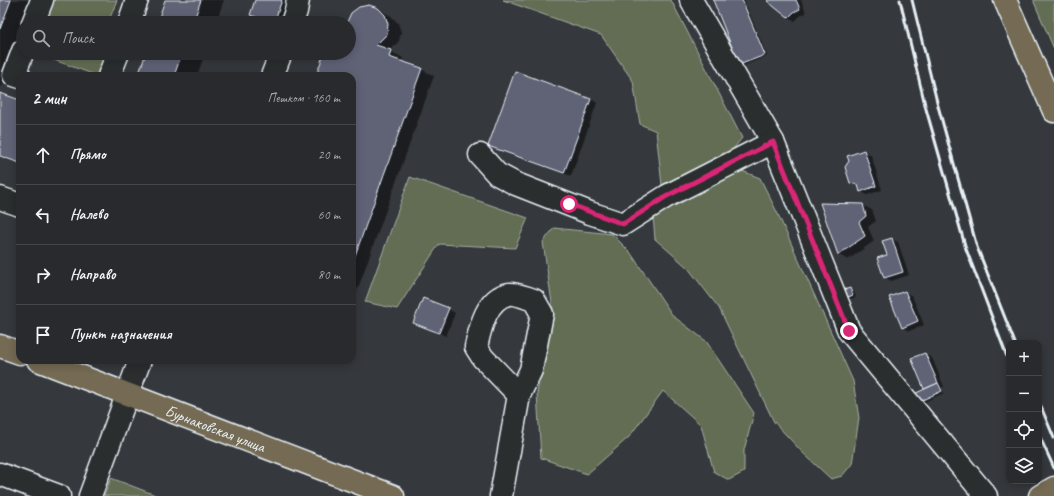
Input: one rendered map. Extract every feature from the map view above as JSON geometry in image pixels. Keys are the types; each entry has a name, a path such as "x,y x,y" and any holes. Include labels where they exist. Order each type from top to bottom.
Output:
{"main road":[{"path":"1011,6 1054,111"},
{"path":"0,346 16,352"},
{"name":"Бурнаковская улица","path":"49,364 393,496"},
{"path":"1040,496 1054,488"}],"street":[{"path":"36,16 42,0"},
{"path":"131,16 137,0"},
{"path":"294,16 298,0"},
{"path":"691,0 773,142 849,331 986,496"},
{"path":"16,76 14,75 20,60"},
{"path":"111,72 115,60"},
{"path":"274,72 278,60"},
{"path":"480,155 496,174 516,184 590,213 623,224 667,196 773,142"},
{"path":"0,198 16,204"},
{"path":"90,496 139,364"},
{"path":"501,496 519,394"},
{"path":"0,474 59,496"}],"green space":[{"path":"51,0 117,0 111,16 45,16"},
{"path":"503,0 671,0 742,138 729,154 662,185 656,131 640,124 633,81 601,35"},
{"path":"1034,0 1054,0 1054,49 1034,2"},
{"path":"54,60 104,60 99,72 87,72"},
{"path":"737,169 760,178 777,212 853,381 859,418 852,464 842,476 831,479 802,452 774,422 719,308 688,268 655,239 653,215"},
{"path":"410,177 528,218 515,248 439,244 397,309 365,302"},
{"path":"554,228 612,234 630,252 673,316 706,341 754,413 744,450 744,472 729,480 714,472 701,425 663,391 629,437 587,474 541,458 537,393 553,310 543,242"},
{"path":"111,478 158,496 104,496"}],"building":[{"path":"0,0 11,0 0,29"},
{"path":"165,0 201,0 195,16 159,16"},
{"path":"255,0 282,0 276,16 250,15"},
{"path":"713,0 742,0 765,55 739,65"},
{"path":"796,0 800,9 788,18 767,1"},
{"path":"369,5 378,8 385,15 388,24 387,34 376,45 391,50 389,57 422,68 356,253 356,72 317,72 322,60 356,60 356,16 350,16 351,13 359,7"},
{"path":"144,60 180,60 175,72 139,72"},
{"path":"515,71 591,99 564,173 488,146"},
{"path":"0,93 16,99 16,162 0,156"},
{"path":"864,150 876,186 860,192 858,185 850,183 845,167 849,161 847,156"},
{"path":"820,203 863,204 866,216 859,222 865,236 838,255"},
{"path":"892,238 903,272 884,278 877,258 887,255 882,241"},
{"path":"850,288 853,295 841,300 838,292"},
{"path":"905,291 918,321 902,328 889,297"},
{"path":"423,298 449,308 439,333 413,323"},
{"path":"925,353 938,383 924,389 911,358"},
{"path":"938,383 942,391 918,402 914,394"}],"railway":[{"path":"900,0 926,109 966,249 1006,354"},
{"path":"912,0 938,106 977,247 1014,340"},
{"path":"1042,409 1054,438"},
{"path":"1042,442 1054,468"}],"route":[{"path":"569,204 623,224 667,196 773,142 849,331"}]}
